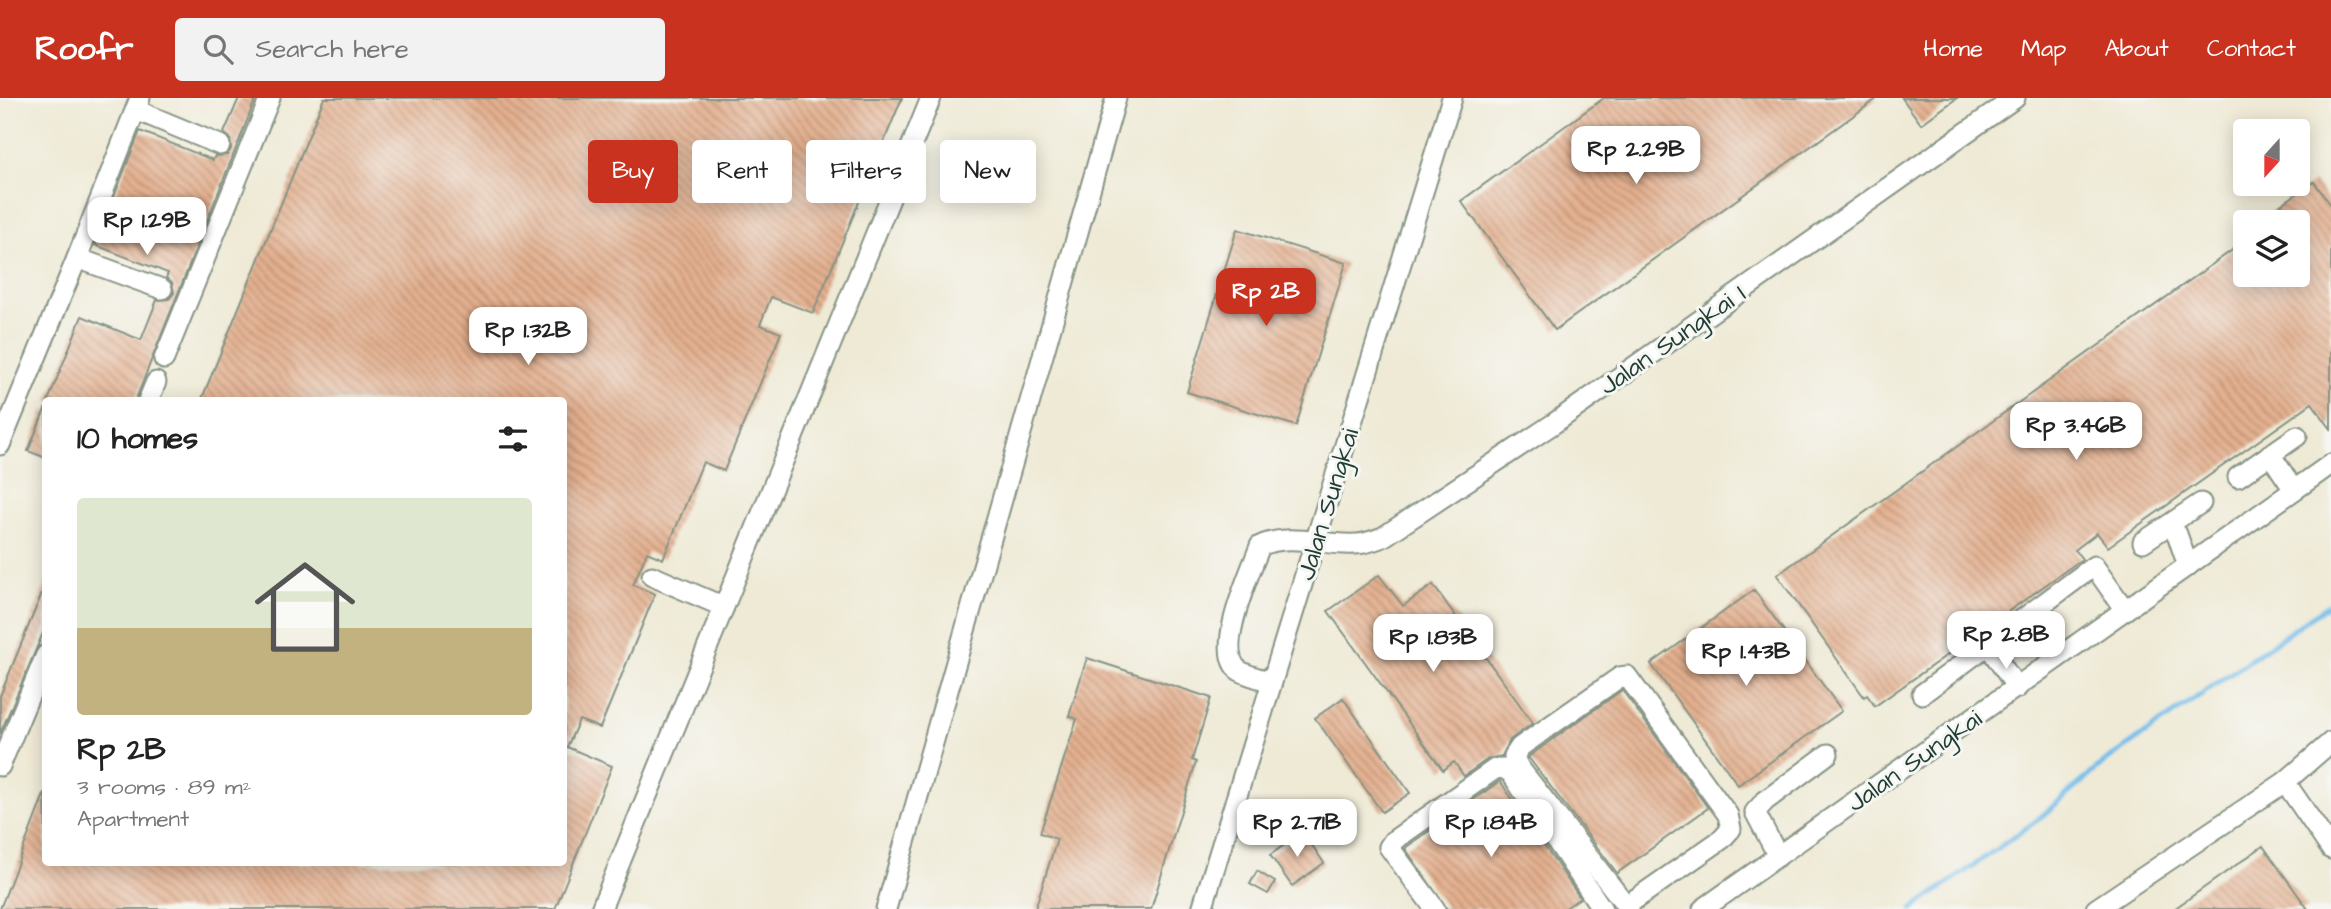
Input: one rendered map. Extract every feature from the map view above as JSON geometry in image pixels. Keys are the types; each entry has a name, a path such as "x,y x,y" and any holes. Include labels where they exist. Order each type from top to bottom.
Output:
{"street":[{"path":"164,359 176,295 234,151 270,98"},
{"path":"606,907 930,98"},
{"path":"886,909 1116,98"},
{"name":"Jalan Sungkai","path":"1202,909 1452,98"},
{"name":"Jalan Sungkai I","path":"1272,682 1239,670 1229,655 1229,636 1260,546 1271,540 1357,544 1384,537 2015,98"},
{"path":"0,445 138,104 234,151"},
{"path":"77,258 176,295"},
{"path":"2238,477 2297,436"},
{"path":"2270,453 2294,491"},
{"name":"Jalan Sungkai","path":"1703,909 2331,464"},
{"path":"2143,542 2201,503"},
{"path":"2169,526 2177,534 2188,566"},
{"path":"1922,694 2094,566 2125,610"},
{"path":"652,576 724,607"},
{"path":"1988,645 2017,688"},
{"path":"0,766 42,665"},
{"path":"1627,676 1728,815 1731,829 1722,839 1628,907 1518,766 1514,757 1520,747 1620,677 1627,676"},
{"path":"2096,909 2285,782 2331,741"},
{"path":"1778,856 1755,812 1765,801 1828,754"},
{"path":"1435,909 1389,847 1393,841 1495,769 1503,768 1511,773 1602,909"},
{"path":"2285,782 2331,849"}],"building":[{"path":"239,98 256,98 137,397 50,397 82,316 141,340 157,300 169,299 174,293 172,282 166,278 168,273 95,245 140,131 213,160 215,156 227,155 231,149 230,138 224,133"},
{"path":"324,98 902,98 885,140 806,140 806,203 859,203 813,313 771,297 760,325 781,333 724,471 703,462 663,559 647,552 633,585 655,594 600,728 579,720 567,747 567,397 203,397"},
{"path":"1604,98 1878,98 1555,330 1461,201"},
{"path":"1902,98 1957,98 1921,124"},
{"path":"2314,182 2331,205 2331,429 2312,403 2108,547 2097,533 2075,550 2082,559 1875,706 1867,695 1864,697 1777,575 2233,250 2233,287 2310,287 2310,210 2273,210 2294,196 2310,196 2310,185"},
{"path":"1237,229 1346,263 1296,426 1187,392"},
{"path":"42,416 42,456 28,451"},
{"path":"1379,575 1403,606 1433,585 1533,723 1510,740 1502,756 1488,759 1464,776 1454,762 1443,770 1328,611"},
{"path":"1754,590 1842,711 1738,785 1651,664"},
{"path":"42,593 42,635 0,734 0,696"},
{"path":"1087,658 1211,698 1192,760 1196,762 1151,909 1035,909 1057,839 1040,833 1077,719 1069,716"},
{"path":"1622,690 1708,808 1617,873 1528,757"},
{"path":"1343,698 1410,793 1382,812 1315,718"},
{"path":"567,747 612,766 555,909 0,909 42,800 42,866 567,866"},
{"path":"1500,781 1580,898 1564,909 1447,909 1405,848"},
{"path":"1303,832 1324,863 1292,886 1270,855"},
{"path":"2263,846 2308,909 2174,909 2222,875"},
{"path":"1257,871 1275,882 1268,894 1250,884"}],"waterway":[{"path":"1912,909 2036,821 2105,762 2331,603"}]}
